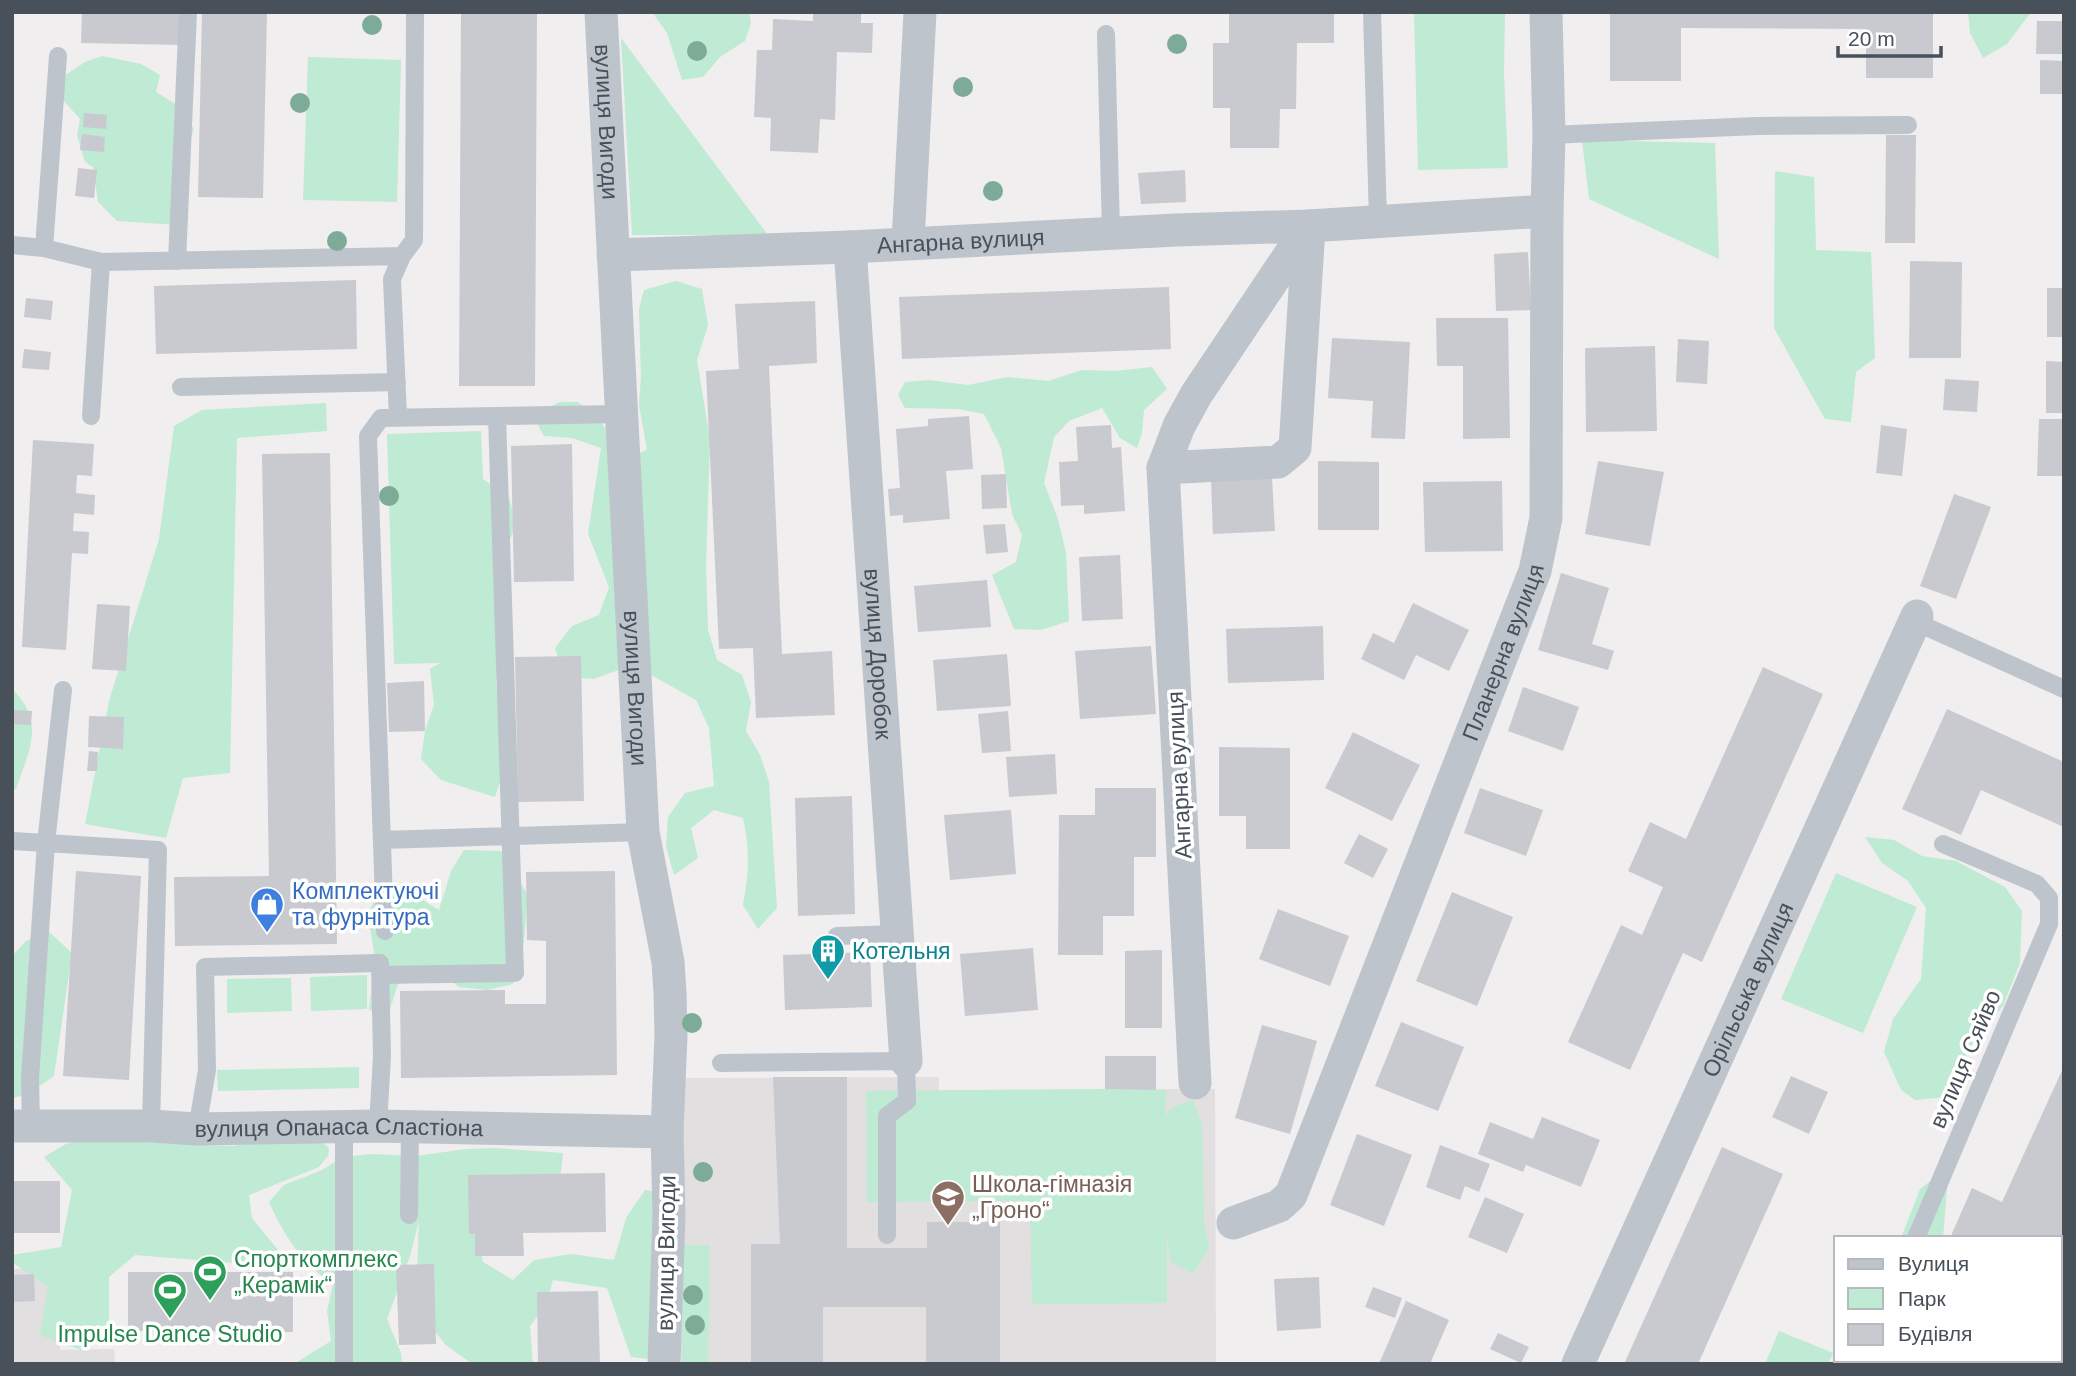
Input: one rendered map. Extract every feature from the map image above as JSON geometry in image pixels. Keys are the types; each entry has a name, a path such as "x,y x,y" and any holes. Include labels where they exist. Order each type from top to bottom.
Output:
{"street":[{"name":"вулиця Вигоди","path":"600,12 643,832 668,962 671,1035 664,1364"},
{"path":"908,242 920,12"},
{"name":"Планерна вулиця","path":"1233,1223 1279,1206 1291,1195 1535,571 1546,519 1549,135 1546,12"},
{"name":"Ангарна вулиця","path":"613,255 1309,226 1547,211"},
{"name":"Ангарна вулиця","path":"1195,1083 1163,468 1179,426 1196,395 1309,226"},
{"path":"1163,468 1278,462 1295,448 1309,226"},
{"name":"вулиця Доробок","path":"849,247 906,1061"},
{"name":"Орільська вулиця","path":"1578,1364 1917,616"},
{"name":"вулиця Опанаса Сластіона","path":"22,1126 151,1126 197,1129 394,1127 667,1132"}],"lane":[{"path":"177,261 188,12"},
{"path":"398,418 393,279 401,256 414,240 415,12"},
{"path":"1372,12 1378,220"},
{"path":"1106,34 1111,233"},
{"path":"44,248 58,56"},
{"path":"1549,135 1757,126 1908,125"},
{"path":"12,245 44,248 101,262 401,256"},
{"path":"91,416 101,262"},
{"path":"181,387 397,382"},
{"path":"385,931 368,436 381,418 620,414"},
{"path":"380,975 515,973 498,416"},
{"path":"1917,616 1929,628 2064,689"},
{"path":"22,1126 30,1078 46,843 63,690"},
{"path":"382,839 643,832"},
{"path":"12,841 158,850 151,1126"},
{"name":"вулиця Сяйво","path":"1917,1236 2049,924 2049,898 2037,884 1943,844"},
{"path":"837,936 897,934"},
{"path":"197,1129 207,1070 205,967 380,963 382,1056 409,1215"},
{"path":"721,1063 906,1061 907,1101 887,1116 887,1235"},
{"path":"344,1364 345,1127"}],"shaded area":[{"name":"Школа-гімназія „Гроно“","path":"939,1077 939,1090 1215,1089 1216,1364 681,1364 681,1078"},
{"path":"59,1268 60,1350 114,1349 115,1364 12,1364 12,1269"}],"green space":[{"path":"652,12 749,12 751,23 745,41 720,57 703,77 682,80 667,33"},
{"path":"1414,12 1505,12 1504,74 1508,168 1418,170"},
{"path":"1968,12 2031,12 2007,44 1983,58 1970,33"},
{"path":"621,38 768,235 632,235"},
{"path":"102,56 141,64 160,75 156,92 179,106 194,129 186,152 178,225 117,221 98,202 93,167 85,162 77,135 80,119 63,100 61,78 85,62"},
{"path":"308,57 401,60 397,202 303,200"},
{"path":"1582,140 1715,143 1719,259 1589,199"},
{"path":"1775,171 1814,177 1816,250 1871,252 1875,358 1856,372 1851,422 1825,419 1774,328"},
{"path":"676,281 702,289 708,325 697,360 710,440 706,565 708,630 717,660 742,675 751,702 746,731 760,755 769,782 777,908 758,929 743,905 748,862 743,818 714,810 691,828 698,858 674,875 666,846 668,817 685,793 714,786 709,728 696,700 644,671 621,669 594,679 564,677 555,648 572,626 599,615 609,587 588,534 601,448 572,438 544,436 532,414 560,402 578,402 601,422 626,459 647,450 639,405 639,309 644,290"},
{"path":"1152,367 1167,389 1144,410 1142,433 1137,448 1120,438 1102,408 1069,421 1054,437 1044,483 1058,519 1066,553 1069,621 1041,630 1014,629 992,575 1016,562 1022,535 1012,514 1001,448 984,414 958,409 905,408 898,395 905,382 929,380 968,385 1008,377 1048,381 1082,370 1115,371"},
{"path":"326,403 327,431 237,438 230,773 183,778 166,838 85,824 109,701 159,539 174,426 202,410"},
{"path":"481,431 483,479 509,497 516,525 505,551 496,683 504,770 495,797 441,780 421,759 425,731 434,705 430,669 440,663 394,664 387,434"},
{"path":"12,689 29,713 32,737 16,789 12,790"},
{"path":"1865,837 1894,840 1922,856 1956,861 2005,887 2022,911 2020,963 2003,1006 1971,1045 1946,1097 1915,1100 1901,1090 1884,1052 1893,1019 1921,979 1926,908 1908,881 1882,863"},
{"path":"464,850 501,851 528,895 524,941 513,984 487,990 459,987 436,969 398,984 386,1022 369,1009 375,959 368,913 379,892 405,889 439,910 451,871"},
{"path":"1836,873 1917,907 1863,1033 1781,999"},
{"path":"48,931 72,953 54,1076 28,1094 13,1098 12,956 26,941"},
{"path":"367,975 367,1009 311,1011 310,977"},
{"path":"291,978 292,1011 227,1013 227,979"},
{"path":"359,1067 359,1088 218,1091 217,1070"},
{"path":"1166,1090 1166,1117 1171,1108 1193,1100 1202,1124 1204,1223 1209,1248 1193,1274 1170,1261 1167,1232 1167,1303 1032,1304 1030,1201 867,1202 866,1091"},
{"path":"290,1138 323,1143 329,1148 328,1156 319,1167 249,1195 252,1218 283,1256 260,1265 135,1255 109,1277 109,1332 81,1350 40,1335 48,1287 12,1262 12,1255 61,1247 72,1190 44,1157 66,1144 83,1140 232,1146"},
{"path":"496,1148 563,1153 560,1179 474,1216 483,1262 513,1280 534,1260 571,1254 614,1260 626,1218 645,1190 656,1192 666,1361 631,1357 607,1288 553,1280 546,1305 530,1326 533,1364 472,1364 446,1345 430,1326 416,1297 419,1221 410,1256 387,1319 401,1353 402,1364 294,1364 331,1341 327,1311 333,1284 303,1258 269,1202 284,1185 320,1171 343,1157 372,1154 416,1156"},
{"path":"1938,1175 1947,1189 1943,1236 1902,1236 1920,1189"},
{"path":"683,1245 710,1245 708,1364 682,1364"},
{"path":"1779,1331 1833,1353 1828,1364 1765,1364"}],"building":[{"path":"82,12 183,12 182,45 81,43"},
{"path":"202,12 267,12 263,198 198,197"},
{"path":"461,12 537,12 535,386 459,386"},
{"path":"813,12 861,12 861,23 873,23 872,53 837,52 835,120 820,119 818,153 770,151 771,118 754,117 757,50 772,50 773,19 813,21"},
{"path":"1229,12 1334,12 1334,43 1297,43 1296,109 1280,109 1279,148 1230,148 1230,108 1213,108 1213,43 1229,43"},
{"path":"1610,12 1933,12 1933,78 1866,78 1866,29 1681,28 1681,81 1610,81"},
{"path":"2037,21 2064,21 2064,54 2036,54"},
{"path":"2040,60 2064,61 2064,94 2040,94"},
{"path":"84,113 107,115 106,129 83,127"},
{"path":"82,134 105,137 104,152 80,150"},
{"path":"1886,135 1916,135 1915,243 1885,243"},
{"path":"78,168 97,170 94,198 75,196"},
{"path":"1185,170 1186,202 1141,204 1138,173"},
{"path":"1528,252 1531,310 1496,311 1494,254"},
{"path":"1910,261 1962,262 1961,358 1909,358"},
{"path":"356,280 357,349 156,354 154,286"},
{"path":"1169,287 1171,349 902,359 899,297"},
{"path":"2047,288 2064,288 2064,337 2047,337"},
{"path":"26,298 53,301 51,320 24,317"},
{"path":"815,301 817,363 769,366 782,654 832,651 835,715 756,718 753,648 719,649 706,371 739,369 735,304"},
{"path":"1436,318 1508,318 1510,438 1463,439 1463,366 1437,366"},
{"path":"1332,338 1410,342 1405,439 1371,438 1373,401 1328,398"},
{"path":"1678,339 1709,341 1707,384 1676,382"},
{"path":"1655,346 1657,431 1586,432 1585,348"},
{"path":"24,349 51,352 49,370 22,368"},
{"path":"2046,361 2064,362 2064,413 2046,413"},
{"path":"1945,379 1979,381 1977,412 1943,410"},
{"path":"969,416 973,469 946,471 950,519 903,523 903,515 890,516 888,489 900,488 896,429 928,426 928,419"},
{"path":"2039,419 2064,419 2064,476 2037,476"},
{"path":"1111,425 1112,448 1121,447 1125,511 1084,514 1084,505 1061,506 1059,462 1078,461 1076,427"},
{"path":"1881,425 1907,429 1902,476 1876,473"},
{"path":"33,440 94,444 92,476 77,475 76,493 95,495 94,515 74,513 73,531 89,532 88,554 72,553 66,650 22,647"},
{"path":"572,444 574,581 514,582 511,446"},
{"path":"330,453 337,944 175,946 174,877 269,876 262,454"},
{"path":"1318,461 1379,462 1379,530 1318,530"},
{"path":"1598,461 1664,472 1650,546 1585,534"},
{"path":"1006,474 1007,508 982,509 981,475"},
{"path":"1272,477 1275,531 1213,534 1211,480"},
{"path":"1502,481 1503,551 1425,552 1423,482"},
{"path":"1954,494 1991,507 1956,599 1920,586"},
{"path":"1005,524 1008,552 986,554 983,525"},
{"path":"1120,555 1123,619 1082,621 1079,557"},
{"path":"1561,573 1609,588 1592,644 1614,651 1608,670 1538,650"},
{"path":"987,580 991,627 918,632 914,586"},
{"path":"1413,603 1469,630 1449,671 1416,655 1404,680 1361,659 1373,633 1394,643"},
{"path":"97,604 130,606 126,671 92,669"},
{"path":"1323,626 1324,680 1228,683 1226,629"},
{"path":"1151,646 1156,714 1080,719 1075,651"},
{"path":"1007,654 1011,706 937,711 933,660"},
{"path":"581,656 584,801 518,802 515,657"},
{"path":"1763,667 1823,694 1702,962 1683,953 1630,1070 1568,1042 1621,925 1642,935 1663,887 1628,871 1650,822 1686,839"},
{"path":"424,681 425,731 389,732 387,683"},
{"path":"1523,687 1579,707 1563,751 1508,731"},
{"path":"1947,709 2064,762 2064,827 1981,790 1961,835 1902,809"},
{"path":"12,710 32,711 31,725 12,724"},
{"path":"1008,711 1011,751 982,753 978,714"},
{"path":"89,716 124,717 123,749 88,747"},
{"path":"1353,732 1420,765 1392,821 1325,788"},
{"path":"1219,747 1290,748 1290,849 1246,849 1246,816 1219,816"},
{"path":"89,751 98,752 97,771 87,771"},
{"path":"1055,754 1057,794 1009,797 1006,757"},
{"path":"1095,788 1156,788 1156,857 1134,857 1134,916 1103,916 1103,955 1058,955 1059,815 1095,815"},
{"path":"1480,788 1543,810 1526,856 1464,833"},
{"path":"852,796 855,914 798,916 795,798"},
{"path":"1011,810 1016,874 950,880 944,815"},
{"path":"1359,834 1388,849 1373,878 1344,863"},
{"path":"76,871 141,876 129,1080 63,1076"},
{"path":"615,871 617,1075 401,1078 400,991 505,990 505,1004 546,1004 546,941 527,940 526,872"},
{"path":"1452,892 1513,917 1477,1006 1416,981"},
{"path":"1278,909 1349,936 1330,986 1259,959"},
{"path":"1033,948 1038,1010 965,1016 960,954"},
{"path":"1162,950 1162,1028 1125,1028 1125,951"},
{"name":"Котельня","path":"870,952 872,1007 785,1010 783,955"},
{"path":"1401,1022 1464,1047 1438,1111 1375,1086"},
{"path":"1262,1025 1317,1041 1290,1134 1235,1118"},
{"path":"1105,1056 1156,1056 1156,1090 1105,1089"},
{"path":"2064,1066 2062,1236 1951,1236 1972,1188 2002,1202"},
{"path":"1791,1076 1828,1092 1809,1134 1772,1117"},
{"path":"773,1077 847,1077 847,1248 927,1248 927,1222 1000,1222 1000,1364 926,1364 926,1307 823,1307 823,1364 751,1364 751,1244 780,1244"},
{"path":"1542,1117 1600,1140 1581,1187 1526,1165 1523,1172 1478,1154 1490,1122 1533,1139"},
{"path":"1357,1134 1412,1155 1384,1226 1330,1205"},
{"path":"1440,1145 1490,1164 1479,1192 1465,1186 1460,1200 1426,1187"},
{"path":"1722,1147 1783,1174 1698,1364 1624,1364"},
{"path":"605,1173 606,1232 523,1233 524,1256 475,1256 475,1234 469,1234 468,1175"},
{"path":"12,1181 60,1181 60,1233 12,1233"},
{"path":"1485,1197 1524,1214 1507,1253 1468,1237"},
{"path":"434,1264 436,1344 399,1345 396,1265"},
{"name":"Спорткомплекс „Керамік“","path":"128,1272 293,1272 293,1332 128,1331"},
{"path":"34,1274 35,1301 12,1302 12,1275"},
{"path":"1319,1277 1321,1328 1277,1331 1274,1279"},
{"path":"1373,1287 1402,1298 1395,1318 1365,1307"},
{"path":"598,1291 600,1364 538,1364 537,1292"},
{"path":"1406,1301 1449,1320 1430,1364 1379,1364"},
{"path":"1498,1333 1529,1347 1521,1363 1490,1349"}],"place":[{"name":"Комплектуючі та фурнітура","path":"267,934"},
{"name":"Котельня","path":"828,981"},
{"name":"Школа-гімназія „Гроно“","path":"948,1227"},
{"name":"Спорткомплекс „Керамік“","path":"210,1302"},
{"name":"Impulse Dance Studio","path":"170,1320"}]}
